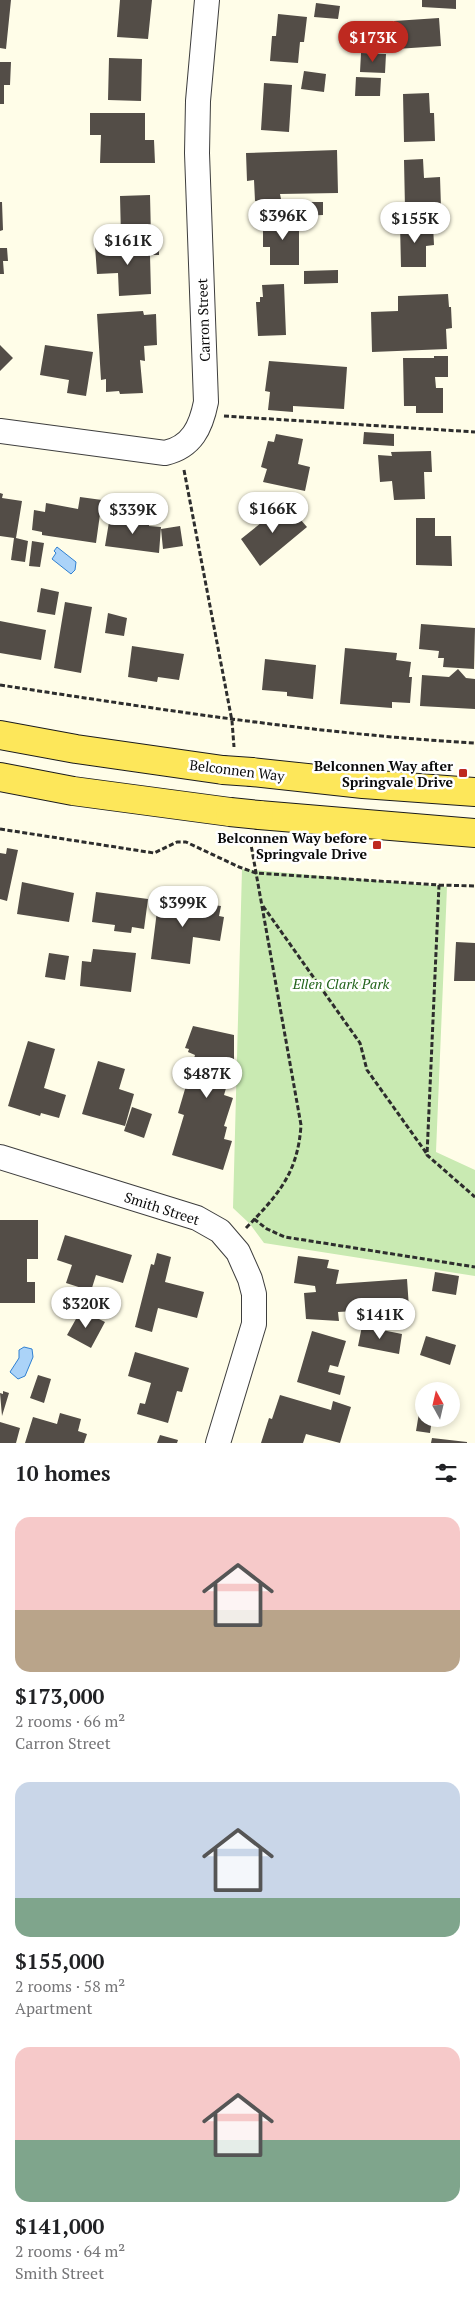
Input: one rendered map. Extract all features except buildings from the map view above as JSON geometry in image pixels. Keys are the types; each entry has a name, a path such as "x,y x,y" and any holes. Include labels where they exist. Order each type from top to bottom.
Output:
{"main road":[{"name":"Belconnen Way","path":"0,735 76,749 175,763 229,760 252,772 363,784 475,792"},
{"path":"171,804 175,763"},
{"path":"0,777 73,791 230,812 254,824 475,833"}],"street":[{"name":"Carron Street","path":"180,450 202,421 206,402 197,144 198,100 207,0"},
{"path":"0,431 149,453 165,453 180,450"},
{"name":"Smith Street","path":"0,1157 197,1218 220,1231 238,1252 250,1279 254,1294 254,1324 218,1443"}],"path":[{"path":"204,415 475,432"},
{"path":"180,450 232,721 229,760"},
{"path":"0,685 232,721 349,734 475,743"},
{"path":"231,1243 254,1220 286,1181 296,1161 301,1125 256,873 254,824"},
{"path":"0,829 154,853 176,842 186,842 256,873 475,886"},
{"path":"427,1154 439,885"},
{"path":"262,904 360,1043 367,1070 427,1154 475,1197"},
{"path":"254,1220 267,1229 285,1237 475,1266"}],"green space":[{"name":"Ellen Clark Park","path":"242,869 447,887 436,1152 475,1170 475,1276 264,1243 250,1224 233,1208"}],"water":[{"path":"57,547 76,562 75,570 71,574 52,559"},
{"path":"24,1347 32,1349 33,1357 25,1376 18,1379 10,1372 19,1358 19,1350"}],"place":[{"name":"Belconnen Way after Springvale Drive","path":"463,773"},
{"name":"Belconnen Way before Springvale Drive","path":"377,845"}]}
